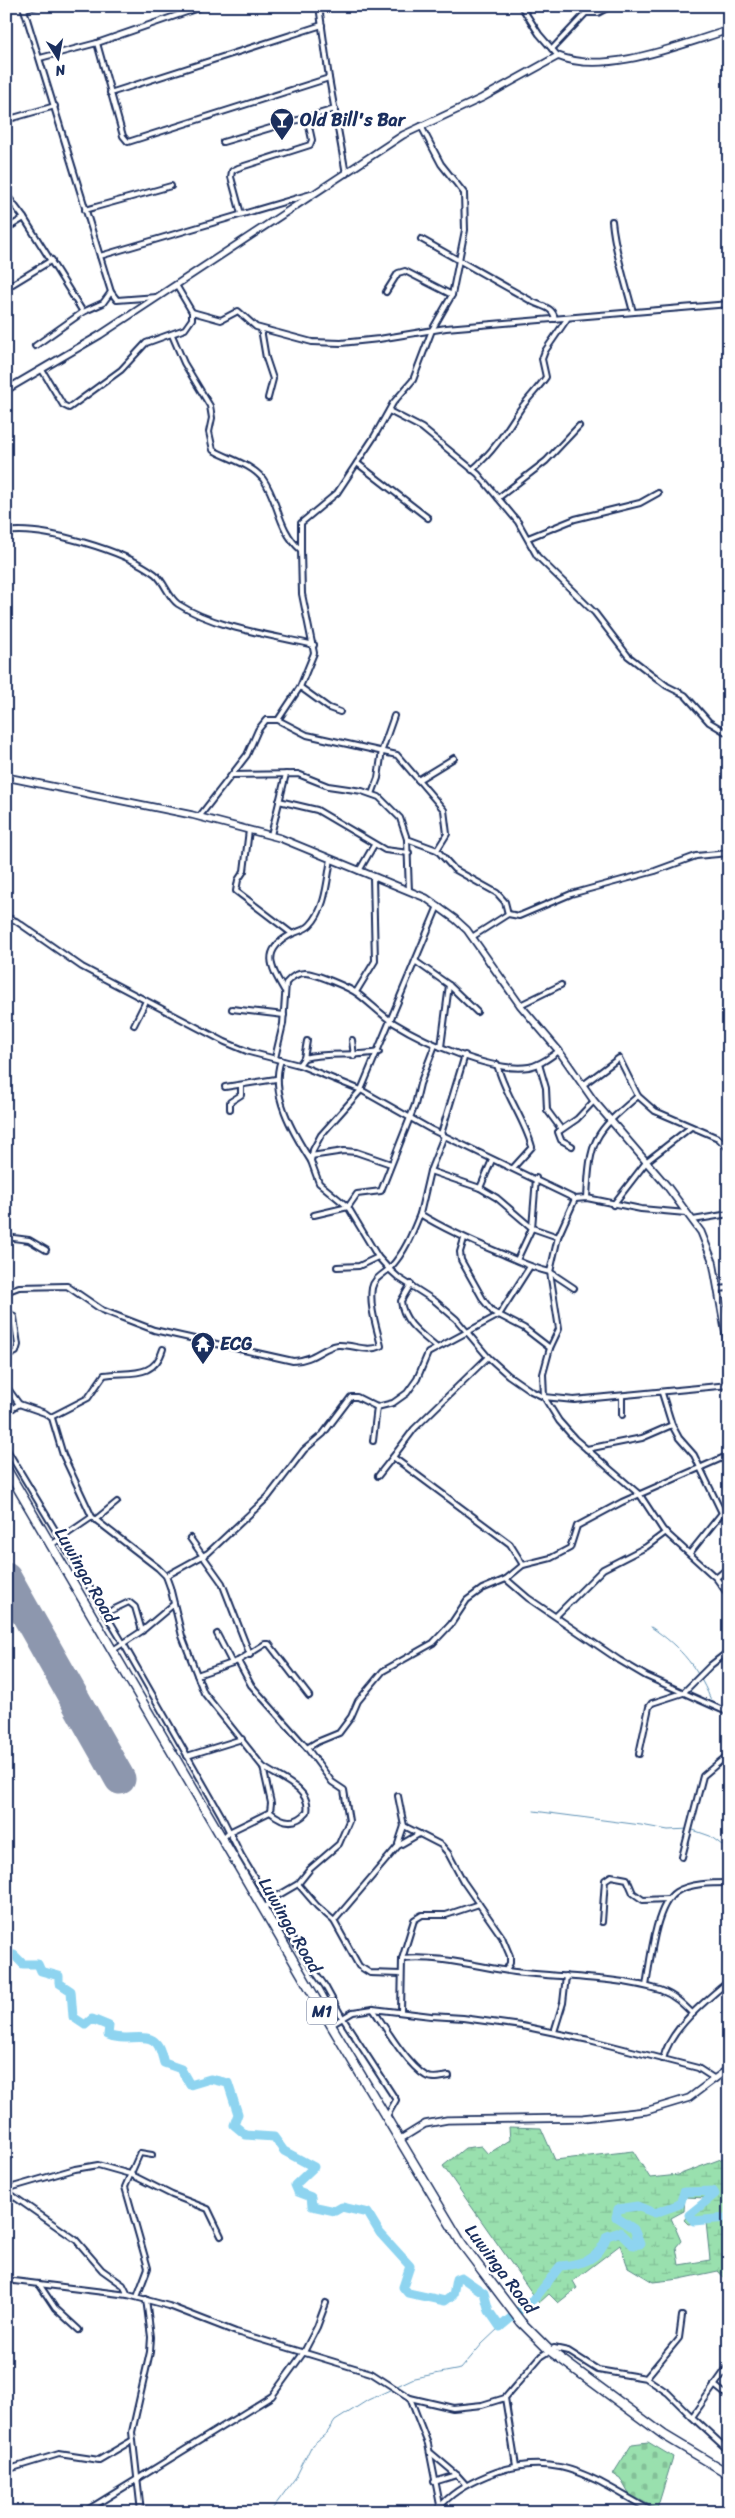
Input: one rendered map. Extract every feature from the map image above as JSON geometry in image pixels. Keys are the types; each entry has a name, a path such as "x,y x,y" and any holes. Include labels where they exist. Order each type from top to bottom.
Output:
{"highway":[{"name":"Luwinga Road","path":"7,1469 331,2025 462,2244 521,2322 549,2350 664,2435 729,2474"}],"street":[{"path":"36,6 24,8 111,292 118,300 157,297"},
{"path":"40,58 97,43 204,6"},
{"path":"319,6 346,174"},
{"path":"521,6 528,19 558,56 574,60 626,60 729,30"},
{"path":"552,49 586,13 598,14 611,6"},
{"path":"110,93 322,25"},
{"path":"97,43 123,136 128,142 330,78"},
{"path":"6,390 42,370 176,285 403,135 482,98 558,56"},
{"path":"6,120 55,106"},
{"path":"223,142 335,109"},
{"path":"241,214 231,178 232,172 310,145 312,140 307,117"},
{"path":"278,720 300,687 313,656 314,644 302,594 301,523 337,493 389,411 418,372 420,357 432,330 452,295 465,230 464,194 441,164 421,126"},
{"path":"85,210 171,186"},
{"path":"100,256 318,192"},
{"path":"6,194 52,260 83,312"},
{"path":"6,229 24,218"},
{"path":"612,221 615,251 623,271 633,312"},
{"path":"421,239 547,307 553,313 555,319"},
{"path":"6,288 52,260"},
{"path":"386,292 398,273 405,271 452,295"},
{"path":"42,370 63,405 69,408 120,370 141,346 153,340 172,335 188,326 192,319 192,312 176,285"},
{"path":"35,346 83,312 105,302 111,292"},
{"path":"192,312 221,320 238,311 252,326 261,329 312,342 341,343 432,330 729,304"},
{"path":"472,470 493,451 521,409 535,395 546,377 542,359 545,351 567,319"},
{"path":"261,329 266,358 273,379 268,398"},
{"path":"172,335 184,364 210,406 212,413 210,432 213,450 234,459 262,478 287,534 301,550"},
{"path":"389,411 425,430 429,436 472,470 498,498 542,560 595,613 628,656 668,686 691,700 705,718 729,734"},
{"path":"498,498 546,461 579,426"},
{"path":"357,464 428,518"},
{"path":"528,538 575,519 640,503 658,492"},
{"path":"6,532 24,530 76,540 99,547 151,571 162,581 174,600 185,607 242,629 314,644"},
{"path":"300,687 329,708 340,712"},
{"path":"372,794 380,773 382,750 394,716"},
{"path":"199,817 251,748 262,724 266,720 278,720 306,735 382,750 397,755 435,798 445,814 447,834 437,850"},
{"path":"418,780 454,758"},
{"path":"271,835 286,774"},
{"path":"232,775 298,774 328,786 372,794 396,813 407,839 409,891"},
{"path":"6,777 199,817 271,835 409,891 438,906 461,924 520,1004 559,1051 594,1101 647,1162 702,1232 710,1252 728,1348"},
{"path":"280,800 317,810 349,827 374,845 391,852 409,853"},
{"path":"249,830 244,870 236,885 236,891 291,934"},
{"path":"407,839 437,850 454,869 498,893 505,902 508,914"},
{"path":"360,871 374,845"},
{"path":"472,937 508,914 519,916 571,894 655,871 696,856 729,853"},
{"path":"284,990 272,970 270,958 273,949 291,934 303,931 311,925 320,910 331,859"},
{"path":"356,992 375,961 373,877"},
{"path":"311,1161 311,1156 321,1135 362,1090 392,1022 438,906"},
{"path":"6,918 16,921 82,967 225,1042 248,1052 299,1065 362,1090 443,1135 492,1160 536,1178 575,1199 587,1198 613,1205 687,1213"},
{"path":"415,960 449,985 477,1012"},
{"path":"275,1058 284,1015 284,990 286,983 294,976 308,973 356,992 392,1022 435,1045 465,1055 519,1068 539,1064 559,1051"},
{"path":"441,1047 449,985"},
{"path":"520,1004 561,985"},
{"path":"134,1025 146,1001"},
{"path":"232,1009 284,1015"},
{"path":"352,1040 354,1056"},
{"path":"299,1065 304,1058 307,1041"},
{"path":"314,1215 348,1207 357,1194 381,1190 410,1118 420,1084 435,1045"},
{"path":"304,1058 318,1055 354,1056 379,1052"},
{"path":"6,1292 20,1287 67,1286 96,1306 154,1330 267,1357 299,1361 315,1356 330,1346 338,1345 367,1349 381,1346 372,1309 372,1287 375,1281 390,1269 410,1240 420,1214 430,1171 443,1135 465,1055"},
{"path":"582,1085 619,1058 638,1096 654,1111 718,1138 729,1149"},
{"path":"281,1060 276,1079 295,1135 311,1161 319,1183 348,1207 378,1257 390,1269 435,1300 456,1319 488,1357 508,1375 531,1391 544,1397 574,1400 662,1393 729,1385"},
{"path":"497,1064 500,1078 510,1095 532,1147 512,1168"},
{"path":"539,1064 546,1088 547,1110 561,1129"},
{"path":"226,1087 276,1079"},
{"path":"230,1109 230,1102 241,1095 241,1085"},
{"path":"587,1198 590,1155 600,1133 611,1119 638,1096"},
{"path":"572,1146 559,1137 558,1132 576,1119 594,1101"},
{"path":"613,1205 647,1162 691,1127"},
{"path":"311,1156 344,1151 356,1152 391,1164"},
{"path":"480,1188 492,1160"},
{"path":"430,1171 480,1188 501,1201 532,1228 558,1237"},
{"path":"517,1260 532,1228 536,1178"},
{"path":"575,1199 558,1237 550,1272 559,1330 550,1348 543,1374 544,1397 559,1421 588,1450 640,1495 666,1532 716,1578 729,1596"},
{"path":"420,1214 464,1239 517,1260 529,1268 550,1272 574,1288"},
{"path":"693,1220 729,1214"},
{"path":"6,1237 26,1239 46,1250"},
{"path":"464,1239 460,1252 461,1260 484,1301 493,1312 524,1328 550,1348"},
{"path":"337,1267 359,1266 378,1257"},
{"path":"166,1576 203,1556 277,1487 304,1450 324,1434 351,1397 358,1396 377,1407 393,1403 408,1393 417,1379 428,1353 500,1314 529,1268"},
{"path":"411,1284 401,1301 407,1318 412,1326 436,1347"},
{"path":"718,1289 729,1288"},
{"path":"6,1315 11,1314 14,1317 18,1345 16,1352 6,1357"},
{"path":"6,1386 19,1404 51,1417 88,1398 104,1375 126,1374 154,1366 160,1360 163,1349"},
{"path":"378,1476 414,1429 488,1357"},
{"path":"662,1393 672,1425 679,1438 690,1449 722,1513"},
{"path":"622,1396 622,1415"},
{"path":"6,1413 19,1404"},
{"path":"373,1441 377,1407"},
{"path":"51,1417 62,1455 94,1519 166,1576 182,1636 204,1693 263,1767 296,1787 307,1803 307,1812 296,1820 284,1821 270,1812"},
{"path":"588,1450 642,1438 672,1425"},
{"path":"6,1448 106,1613 286,1930 325,1986 342,2017 396,2100 386,2118"},
{"path":"307,1748 339,1733 349,1721 358,1701 383,1671 433,1643 450,1624 467,1600 482,1589 506,1579 523,1564 560,1554 572,1546 577,1526 729,1455"},
{"path":"393,1456 510,1544 523,1564"},
{"path":"7,1469 17,1466"},
{"path":"13,1480 23,1476"},
{"path":"51,1545 94,1519 117,1502"},
{"path":"690,1553 722,1513 729,1512"},
{"path":"556,1616 603,1569 646,1546 666,1532"},
{"path":"190,1538 222,1583 250,1655"},
{"path":"716,1578 729,1567"},
{"path":"506,1579 528,1598 619,1660 682,1693 729,1713"},
{"path":"106,1613 129,1602 135,1607 142,1631"},
{"path":"113,1650 142,1631 174,1604"},
{"path":"217,1634 232,1663"},
{"path":"197,1675 238,1661 265,1644 269,1644 308,1696"},
{"path":"639,1754 649,1706 652,1703 682,1693 711,1665 729,1652"},
{"path":"238,1661 251,1685 307,1748 332,1782 344,1790 348,1821 340,1844 310,1869 298,1884 279,1895 263,1909"},
{"path":"186,1756 242,1739"},
{"path":"682,1856 703,1776 729,1754"},
{"path":"263,1767 272,1803 270,1812"},
{"path":"398,1796 404,1826 398,1846"},
{"path":"222,1839 229,1832 270,1812"},
{"path":"404,1826 441,1845 448,1853 463,1881 502,1937 509,1951 510,1963 506,1970"},
{"path":"334,1921 398,1846 419,1834"},
{"path":"602,1922 605,1880 611,1876 627,1879 633,1893 643,1900 668,1899"},
{"path":"646,1986 656,1932 668,1899 676,1891 685,1888 729,1882"},
{"path":"298,1884 317,1906 334,1921 360,1966 370,1973 401,1974"},
{"path":"401,2012 402,1958 410,1927 418,1916 442,1916 479,1904"},
{"path":"402,1958 455,1961 506,1970 646,1986 670,1994 693,2014"},
{"path":"554,2032 563,2003 566,1976"},
{"path":"663,2059 671,2038 693,2014 729,1981"},
{"path":"373,2009 393,2040 426,2077 449,2076"},
{"path":"331,2025 342,2017 359,2010 373,2009 463,2018 554,2032 698,2068 716,2080"},
{"path":"399,2140 426,2124 459,2119 583,2118 646,2111 689,2098 716,2080 729,2068"},
{"path":"137,2297 148,2268 124,2191 140,2153 152,2155"},
{"path":"6,2190 89,2166 108,2168 130,2174 172,2195 208,2209 222,2236"},
{"path":"6,2190 73,2237 102,2270 124,2285 128,2295"},
{"path":"6,2280 128,2295 146,2299 184,2310 236,2332 371,2373 410,2398 453,2408 482,2405 505,2398 524,2374 549,2350 554,2348 568,2351 598,2370 646,2378 668,2393 729,2451"},
{"path":"39,2284 52,2304 79,2330"},
{"path":"141,2512 132,2425 146,2376 150,2352 151,2338 146,2299"},
{"path":"84,2512 272,2396 304,2352 317,2327 326,2303"},
{"path":"646,2378 679,2338 682,2316"},
{"path":"692,2416 729,2365"},
{"path":"714,2385 729,2397"},
{"path":"410,2398 431,2453 434,2482 440,2505"},
{"path":"505,2398 516,2466"},
{"path":"6,2470 59,2454 100,2460 133,2440"},
{"path":"431,2453 466,2485"},
{"path":"437,2512 440,2505 466,2485 497,2471 516,2466 562,2466 589,2474 653,2512"},
{"path":"434,2482 457,2475"}],"green space":[{"path":"509,2127 541,2128 555,2160 633,2151 650,2178 678,2175 729,2156 729,2283 718,2271 680,2279 653,2282 628,2267 620,2245 573,2281 577,2288 558,2303 549,2294 539,2303 443,2166 465,2148 481,2146 488,2154 510,2140","holes":["685,2197 706,2198 684,2220 688,2224 706,2222 710,2260 679,2265 676,2247 681,2241 671,2218 684,2211"]},
{"path":"648,2442 673,2457 657,2509 629,2494 620,2478 613,2474 632,2444"}],"waterway":[{"path":"651,1627 681,1651 702,1681 713,1705"},
{"path":"715,1708 729,1717"},
{"path":"534,1811 668,1830 690,1829 710,1836 722,1845 729,1847"},
{"path":"6,1954 14,1955 23,1964 38,1964 41,1971 59,1976 59,1983 71,1991 73,2017 85,2025 92,2019 109,2026 108,2035 121,2038 148,2038 153,2040 160,2048 164,2063 181,2069 190,2085 210,2079 228,2083 238,2114 234,2125 246,2135 274,2137 284,2151 314,2167 295,2185 298,2192 311,2197 312,2206 335,2211 342,2207 368,2213 380,2233 410,2266 403,2287 408,2293 445,2301 453,2295 456,2279 461,2277 484,2293 489,2311 500,2327 537,2296 560,2266 576,2264 595,2256 600,2251 607,2236 620,2232 633,2245 640,2244 634,2229 616,2217 618,2209 637,2206 655,2213 680,2204 684,2192 713,2191 715,2194 689,2215 694,2221 726,2218 729,2215"},
{"path":"395,2387 414,2378 461,2369 482,2344 500,2327"},
{"path":"270,2512 296,2477 312,2445 327,2433 335,2421 368,2400 392,2389"}],"runway":[{"path":"6,1578 120,1779"}],"place":[{"name":"Old Bill's Bar","path":"282,141"},
{"name":"ECG","path":"203,1365"}]}
